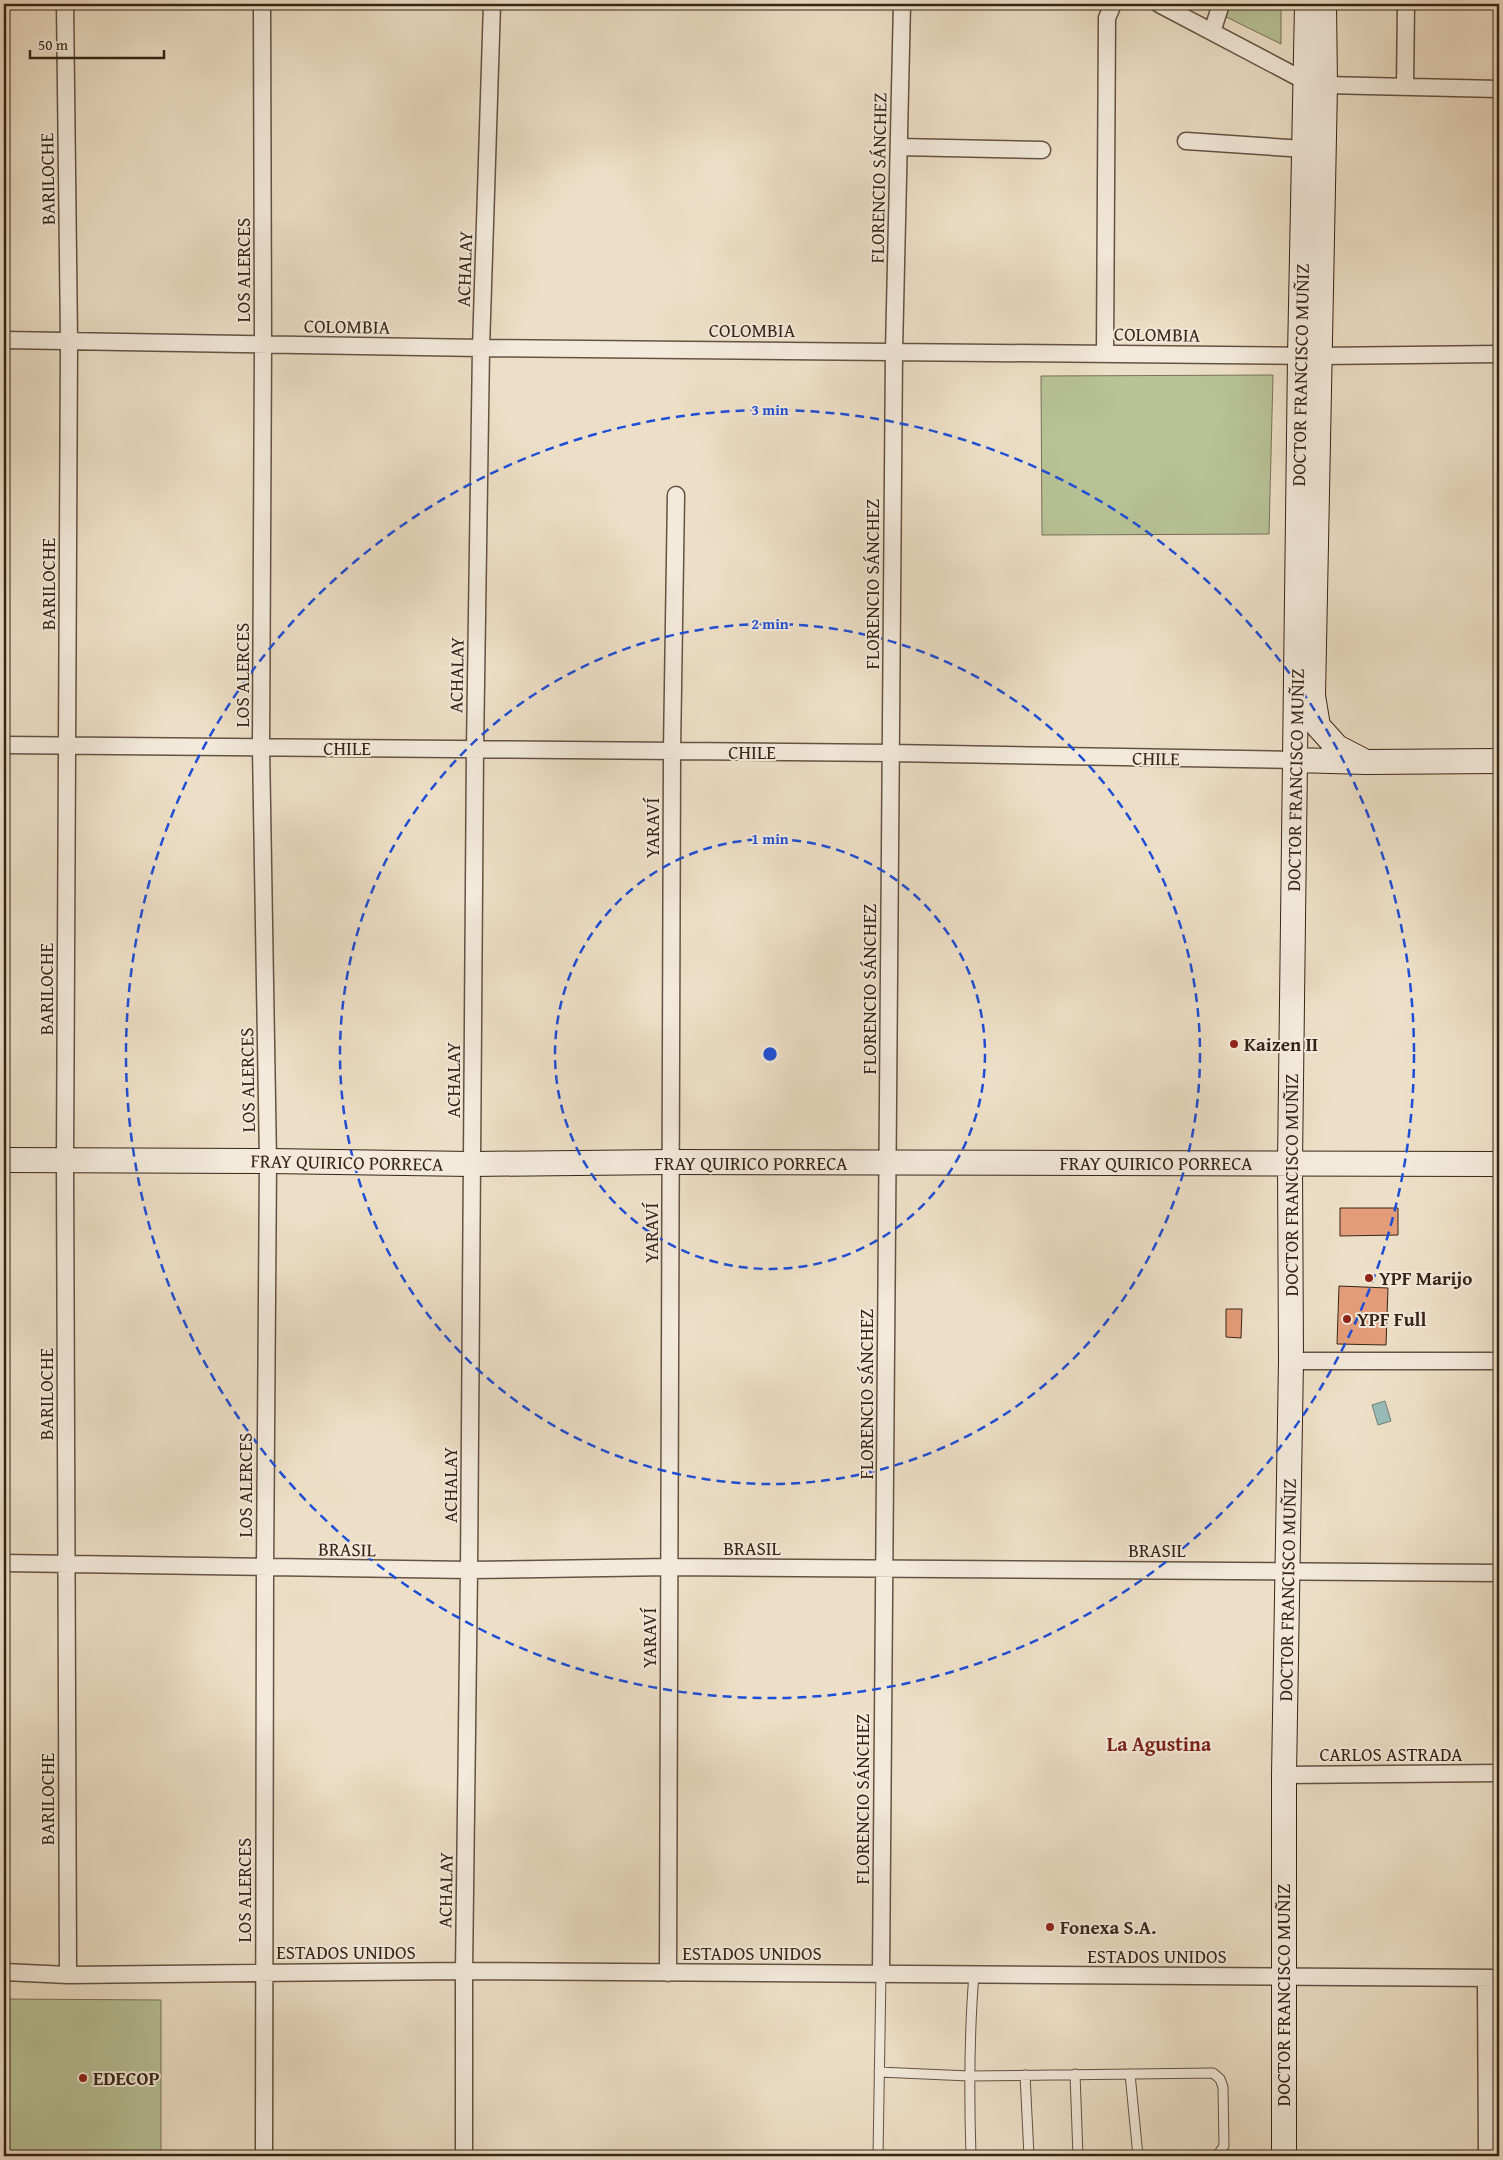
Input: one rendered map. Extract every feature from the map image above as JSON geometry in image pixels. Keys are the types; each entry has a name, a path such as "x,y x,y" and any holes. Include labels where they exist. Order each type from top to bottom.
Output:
{"main road":[{"name":"DOCTOR FRANCISCO MUÑIZ","path":"1284,2156 1284,1775 1291,1362 1290,1163 1295,760 1309,356 1315,83 1307,4"},
{"name":"DOCTOR FRANCISCO MUÑIZ","path":"1324,4 1315,83 1304,149 1309,356 1313,696 1318,726 1337,747 1366,762"},
{"name":"CHILE","path":"1295,760 1366,762 1499,761"},
{"name":"FRAY QUIRICO PORRECA","path":"4,1160 472,1164 671,1162 1499,1164"}],"street":[{"name":"BARILOCHE","path":"65,4 69,341 65,1160 68,1975"},
{"name":"LOS ALERCES","path":"262,4 264,344 261,747 268,1161 264,2156"},
{"name":"ACHALAY","path":"464,2156 475,749 481,348 492,4"},
{"name":"FLORENCIO SÁNCHEZ","path":"881,1974 894,351 902,4"},
{"path":"1105,353 1107,18 1113,4"},
{"path":"1159,4 1315,83 1499,89"},
{"path":"1212,32 1221,4"},
{"path":"1405,87 1406,4"},
{"path":"1186,140 1304,149"},
{"path":"899,147 1042,150"},
{"name":"COLOMBIA","path":"4,340 481,348 1309,356 1499,354"},
{"name":"YARAVÍ","path":"668,1972 672,751 676,494"},
{"name":"CHILE","path":"4,745 891,753 1295,760"},
{"path":"1291,1362 1499,1361"},
{"name":"BRASIL","path":"4,1563 469,1570 670,1567 1499,1573"},
{"name":"CARLOS ASTRADA","path":"1284,1775 1499,1773"},
{"name":"ESTADOS UNIDOS","path":"4,1972 68,1975 464,1971 1493,1978"},
{"path":"1487,2156 1493,1978"}],"lane":[{"path":"878,2156 881,1974"},
{"path":"971,2156 969,2076 974,1974"},
{"path":"879,2072 969,2076 1213,2073 1220,2079 1223,2087 1224,2146 1217,2156"},
{"path":"1075,2074 1078,2156"},
{"path":"1130,2074 1138,2156"},
{"path":"1025,2075 1029,2156"}],"green space":[{"path":"1200,4 1281,4 1281,44"},
{"path":"1273,375 1269,534 1042,535 1041,376"},
{"name":"EDECOP","path":"4,1999 161,2000 161,2156 4,2156"}],"water":[{"path":"1385,1401 1391,1421 1378,1425 1372,1405"}],"building":[{"path":"1340,1208 1398,1208 1398,1235 1340,1236"},
{"path":"1339,1286 1388,1288 1386,1345 1337,1344"},
{"path":"1226,1309 1242,1309 1241,1338 1226,1337"}],"place":[{"name":"Kaizen II","path":"1234,1044"},
{"name":"YPF Marijo","path":"1369,1278"},
{"name":"YPF Full","path":"1347,1319"},
{"name":"Fonexa S.A.","path":"1050,1927"},
{"name":"EDECOP","path":"83,2078"}],"district":[{"name":"La Agustina","path":"1159,1743"}]}
